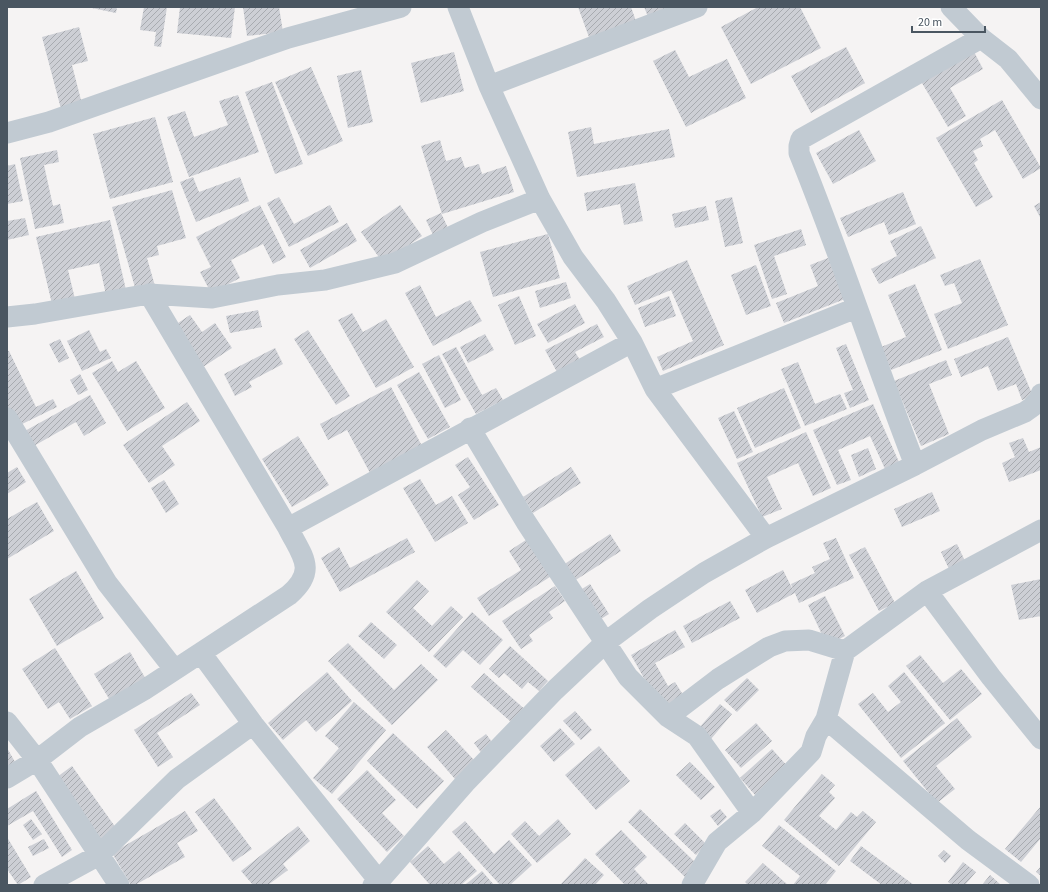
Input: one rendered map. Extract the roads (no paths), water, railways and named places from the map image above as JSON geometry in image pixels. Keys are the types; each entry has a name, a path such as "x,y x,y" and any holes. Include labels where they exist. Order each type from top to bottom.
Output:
{"street":[{"path":"7,133 49,122 288,38 401,7"},
{"path":"458,7 489,86 540,199 573,257 606,301 632,342 656,389 766,538"},
{"path":"489,86 697,7"},
{"path":"950,7 981,38 1008,59 1041,99"},
{"path":"915,465 856,308 824,213 799,153 798,146 801,139 981,38"},
{"path":"7,316 36,314 148,294 212,298 278,285 325,280 395,263 482,222 540,199"},
{"path":"7,778 37,760 80,728 144,690 174,669 201,653 299,586 305,574 306,564 288,528 148,294"},
{"path":"656,389 856,308"},
{"path":"288,528 470,428 632,342"},
{"path":"201,653 253,724 376,883 465,783 555,690 606,642 650,609 704,573 766,538 915,465 982,430 1025,412 1036,403 1041,394"},
{"path":"7,418 107,583 174,669"},
{"path":"470,428 552,564 606,642 628,677 668,717 697,736 752,813"},
{"path":"692,885 718,842 752,813 811,752 816,736 826,719 845,651 927,591 1041,530"},
{"path":"927,591 991,677 1041,739"},
{"path":"668,717 718,679 769,647 785,641 809,640 845,651"},
{"path":"826,719 968,840 1029,885"},
{"path":"7,722 37,760 120,885"},
{"path":"44,885 99,855 177,779 253,724"}]}
